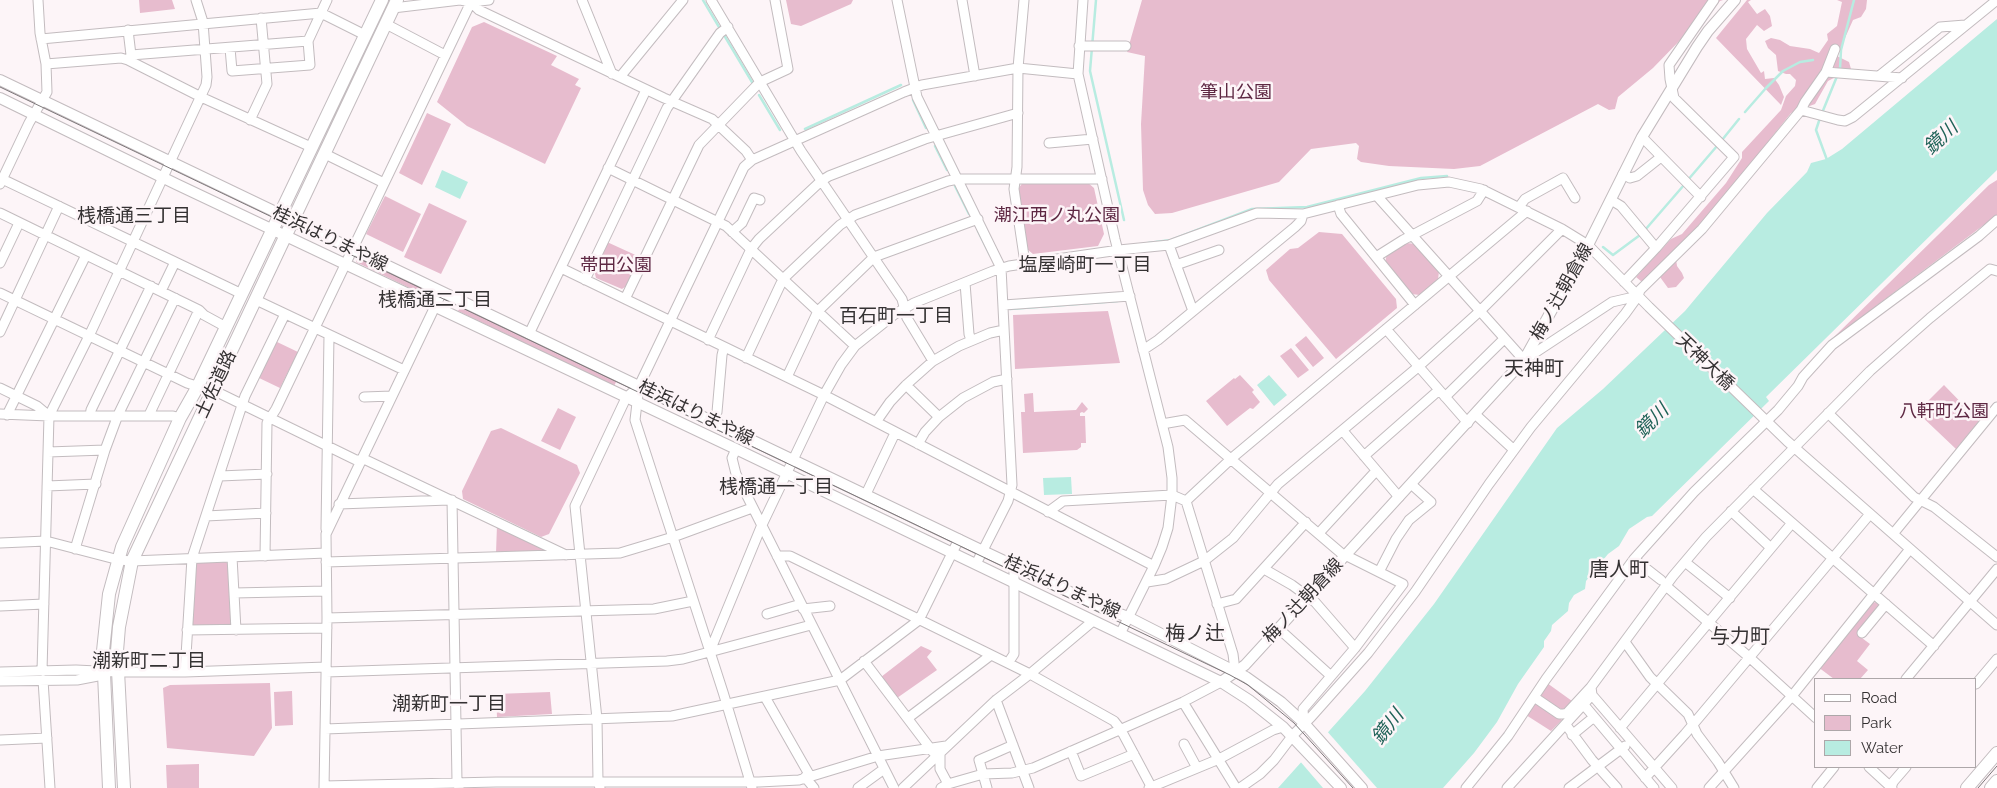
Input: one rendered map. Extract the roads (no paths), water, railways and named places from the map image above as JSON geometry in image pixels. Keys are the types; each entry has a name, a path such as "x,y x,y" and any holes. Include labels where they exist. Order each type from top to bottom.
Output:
{"highway":[{"name":"土佐道路","path":"109,788 104,673 105,625 109,594 122,547 180,418 197,388 382,0"},
{"name":"土佐道路","path":"124,788 117,650 119,627 132,561 395,4"},
{"path":"1967,788 1997,753"},
{"path":"1991,788 1997,781"}],"main road":[{"name":"梅ノ辻朝倉線","path":"1220,682 1245,665 1398,497 1476,415 1524,360 1588,245 1642,137 1708,31 1735,0"},
{"name":"桂浜はりまや線","path":"0,80 1014,566 1106,609 1128,617 1235,671 1268,692 1304,723 1362,788"},
{"name":"桂浜はりまや線","path":"0,98 273,230 952,552 1220,682 1249,700 1283,727 1340,788"}],"street":[{"path":"38,0 41,39 46,64 47,92 1,181 58,206 242,294"},
{"path":"50,788 42,676 49,416 202,97 207,77 204,22 196,0"},
{"path":"230,48 232,72 310,65 308,40 328,0"},
{"path":"395,4 484,0"},
{"path":"582,0 616,75"},
{"path":"616,75 683,0"},
{"path":"711,0 795,141 902,299 906,308 907,318 933,362"},
{"path":"625,299 699,145 760,82 788,69 775,0"},
{"path":"897,0 917,96 1001,268 1012,484 976,564"},
{"path":"962,0 975,76"},
{"path":"1024,0 1018,68 1017,167 1014,189 1025,263"},
{"path":"1083,0 1078,74 1171,465 1172,495 1168,528 1147,582 1120,634"},
{"path":"1624,282 1701,197 1734,157 1674,98 1669,66 1714,0"},
{"path":"1801,110 1832,119 1845,120 1853,117 1997,0"},
{"path":"471,2 479,10 646,90 712,119 746,151 752,160"},
{"path":"265,556 268,423 471,2"},
{"path":"41,39 204,22 321,13 365,35"},
{"path":"250,120 266,84 261,18"},
{"path":"386,24 445,55"},
{"path":"1879,76 1940,28 1966,25"},
{"path":"585,280 672,102 720,33 728,28"},
{"path":"128,30 130,58"},
{"path":"46,64 130,58 308,40"},
{"path":"1079,46 1126,46"},
{"path":"1240,788 1260,774 1296,739 1304,723 1311,718 1363,658 1401,610 1531,427 1638,296 1640,290 1702,229 1801,110 1804,102 1826,72 1835,49"},
{"path":"130,58 202,97 311,147"},
{"path":"751,785 728,705 636,420 636,402 639,386 744,168 752,160 914,88 1018,68 1078,74"},
{"path":"1826,72 1902,78"},
{"path":"529,334 646,90"},
{"path":"708,340 751,249 758,239 821,181 829,176 936,136 1018,113"},
{"path":"1642,137 1701,197"},
{"path":"1049,143 1093,139"},
{"path":"325,154 384,183"},
{"path":"1623,174 1630,178 1637,176 1661,157"},
{"path":"608,168 718,221 751,249 855,346"},
{"path":"1186,501 1232,458 1450,276 1523,209 1525,199 1563,178 1575,198"},
{"path":"746,358 783,279 848,219 948,181 958,179 1102,179"},
{"name":"天神大橋","path":"710,651 762,527 824,395 841,365 855,346 906,308 1001,268 1119,250 1169,245 1256,213 1303,214 1418,185 1448,182 1484,190 1562,229 1588,245 1794,448 1997,625"},
{"path":"1376,257 1477,201 1484,190"},
{"path":"1377,196 1524,360 1612,302 1638,296"},
{"path":"732,232 742,223 754,198 760,200"},
{"path":"1611,200 1620,206 1656,248"},
{"path":"1338,205 1341,214 1415,305"},
{"path":"0,332 46,236 58,206"},
{"path":"0,214 119,270 199,310 204,315 226,327"},
{"path":"1144,350 1295,227 1301,221 1303,214"},
{"path":"786,377 818,311 874,257 978,219"},
{"path":"1466,788 1508,736 1634,559 1694,492 1832,345 1979,236 1997,220"},
{"path":"0,263 19,223"},
{"path":"1147,582 1166,579 1204,561 1232,538 1278,484 1418,367 1480,310 1562,229"},
{"path":"1169,245 1193,311"},
{"path":"1176,265 1219,250"},
{"path":"3,414 17,396 86,255"},
{"path":"161,291 176,262"},
{"path":"561,268 824,395 1154,566"},
{"path":"1507,788 1584,705 1663,583 1685,562 1731,511 1870,371 1930,318 1990,269 1997,271"},
{"path":"965,283 971,340"},
{"path":"90,416 91,410 151,286"},
{"path":"326,534 442,292"},
{"path":"0,293 197,388 221,394 356,460 366,460 566,555"},
{"path":"1004,305 1130,296"},
{"path":"75,549 105,450 118,415 175,298"},
{"path":"256,300 404,370"},
{"path":"149,415 199,310"},
{"path":"185,672 192,558 242,405 285,314"},
{"path":"1386,329 1468,423"},
{"path":"876,422 890,402 906,385 948,351 971,340 1004,330"},
{"path":"328,334 326,445 327,618 324,787 751,785 799,780 807,776 878,756 938,751"},
{"path":"1364,456 1442,394 1504,339"},
{"path":"713,422 718,412 724,347"},
{"path":"918,444 939,417 979,388 1006,379"},
{"path":"906,385 939,417"},
{"path":"600,786 597,719 575,506 626,398 639,386"},
{"path":"0,388 37,406 49,416"},
{"path":"364,397 392,396"},
{"path":"1893,534 1997,407"},
{"path":"1828,413 1914,497 1934,507 1997,557"},
{"path":"3,414 49,416 149,415 180,418"},
{"path":"1476,415 1514,450"},
{"path":"1162,424 1185,420 1232,458 1341,553 1403,584 1355,648 1303,709 1304,723"},
{"path":"1343,431 1398,497"},
{"path":"866,494 895,433"},
{"path":"736,449 732,458 736,474 894,788"},
{"path":"48,452 105,450"},
{"path":"1319,533 1376,471"},
{"path":"220,476 267,474"},
{"path":"47,486 96,484"},
{"path":"1379,572 1396,539 1409,520 1431,502 1411,484"},
{"path":"1753,489 1934,646"},
{"path":"1048,512 1063,502 1172,495 1186,501"},
{"path":"339,504 452,500"},
{"path":"452,500 454,668 458,786"},
{"path":"1186,501 1233,654 1235,671"},
{"path":"0,543 46,542 118,560 132,561 265,556 452,559 580,555 625,552 673,537 752,508"},
{"path":"1731,511 1771,548"},
{"path":"206,516 266,513"},
{"path":"1645,778 1870,514"},
{"path":"1217,604 1236,599 1306,522"},
{"path":"1620,728 1792,523"},
{"path":"325,728 672,716 840,680 919,620 959,539"},
{"path":"1709,788 1792,696 1910,549"},
{"path":"777,556 790,556 1030,674 1114,721 1121,730 1151,788 1219,759 1273,730 1283,727"},
{"path":"232,557 236,630"},
{"path":"1634,559 1749,657 1814,716"},
{"path":"1685,562 1730,598"},
{"path":"1008,663 1014,654 1014,566"},
{"path":"1264,569 1316,602 1355,648"},
{"path":"1907,678 1997,570"},
{"path":"234,593 326,591"},
{"path":"327,618 654,609 693,601"},
{"path":"0,606 44,604"},
{"path":"1862,633 1886,604"},
{"path":"767,614 802,607 830,606"},
{"path":"903,788 929,764 938,751 996,700 1093,621"},
{"path":"0,672 77,680 104,673 118,672 454,668 666,661 683,659 811,625"},
{"path":"188,630 326,628"},
{"path":"1278,628 1331,676"},
{"path":"1625,642 1658,685 1688,714 1697,734 1734,788"},
{"path":"908,718 991,655"},
{"path":"1977,683 1997,659"},
{"path":"864,661 908,718 938,751 945,786 983,774 1023,771 1183,702 1220,682"},
{"path":"0,681 42,676"},
{"path":"1534,697 1559,714 1562,714 1567,713 1591,692"},
{"path":"1591,692 1672,788"},
{"path":"765,697 814,788"},
{"path":"996,700 1029,788"},
{"path":"1183,702 1236,788"},
{"path":"1584,705 1654,788"},
{"path":"1572,735 1594,717"},
{"path":"1566,725 1572,735 1617,788"},
{"path":"0,740 47,738"},
{"path":"1570,788 1632,742"},
{"path":"1184,744 1197,768"},
{"path":"987,788 979,760 1013,745"},
{"path":"1070,751 1082,776 1134,754"},
{"path":"929,764 940,768"},
{"path":"1817,788 1833,768"},
{"path":"1870,768 1892,788"},
{"path":"1892,788 1893,782 1905,768"},
{"path":"858,788 884,769"}],"water":[{"name":"鏡川","path":"1997,19 1997,170 1766,397 1769,401 1652,516 1647,517 1629,529 1619,546 1608,554 1586,581 1585,589 1574,595 1569,603 1568,611 1552,625 1551,631 1544,641 1544,647 1518,684 1497,722 1474,753 1443,788 1278,788 1365,691 1434,604 1557,428 1603,389 1685,311 1767,213 1807,172 1811,163 1826,159 1842,149"},
{"path":"442,170 468,182 460,199 435,187"},
{"path":"1269,375 1287,395 1274,406 1257,385"},
{"path":"1071,477 1072,494 1044,495 1043,478"}],"waterway":[{"path":"703,0 719,27"},
{"path":"1096,0 1090,71 1124,220"},
{"path":"1822,113 1840,69 1841,50 1854,0"},
{"path":"724,35 752,82"},
{"path":"1745,112 1783,71 1800,62 1813,60"},
{"path":"805,129 901,85"},
{"path":"759,95 780,130"},
{"path":"913,100 926,128"},
{"path":"1820,118 1816,130 1827,160"},
{"path":"1722,140 1739,119"},
{"path":"935,146 947,170"},
{"path":"1687,181 1717,146"},
{"path":"1148,243 1171,240 1252,209 1307,207 1421,178 1447,176"},
{"path":"1645,230 1684,185"},
{"path":"955,186 969,214"},
{"path":"978,231 990,255"},
{"path":"1603,247 1613,255 1640,235"},
{"path":"1010,309 1118,301"}],"tram line":[{"path":"0,87 1230,675 1248,685 1294,723 1353,788"},
{"path":"1978,788 1997,766"}],"district":[{"name":"桟橋通三丁目","path":"134,216"},
{"name":"塩屋崎町一丁目","path":"1085,265"},
{"name":"桟橋通二丁目","path":"435,300"},
{"name":"百石町一丁目","path":"896,316"},
{"name":"天神町","path":"1534,369"},
{"name":"桟橋通一丁目","path":"776,487"},
{"name":"唐人町","path":"1619,570"},
{"name":"梅ノ辻","path":"1195,634"},
{"name":"与力町","path":"1740,637"},
{"name":"潮新町二丁目","path":"149,661"},
{"name":"潮新町一丁目","path":"449,704"}],"park label":[{"name":"筆山公園","path":"1236,93"},
{"name":"潮江西ノ丸公園","path":"1057,216"},
{"name":"帯田公園","path":"616,266"},
{"name":"八軒町公園","path":"1944,412"}]}
